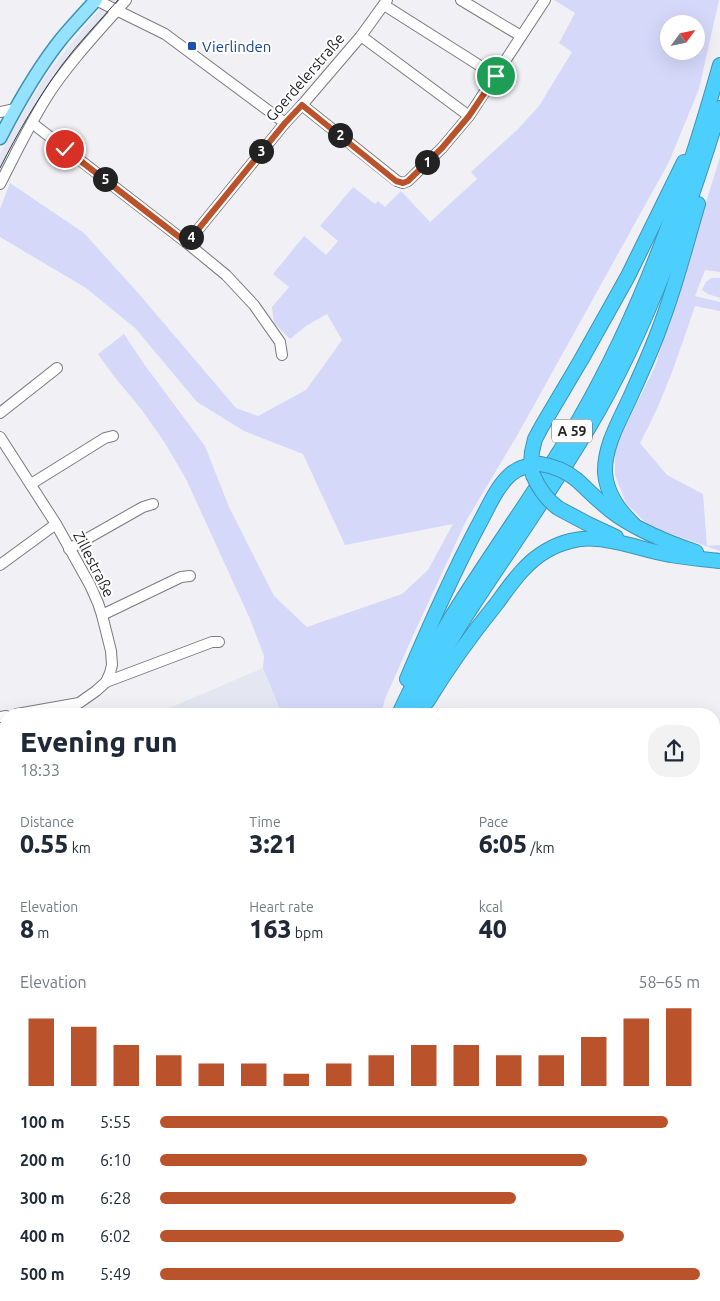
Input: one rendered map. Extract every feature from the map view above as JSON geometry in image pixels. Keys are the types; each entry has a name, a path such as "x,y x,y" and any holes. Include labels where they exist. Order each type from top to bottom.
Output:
{"highway":[{"name":"A 59","path":"401,708 429,654 451,617 561,450 603,376 623,336 646,285 684,182 720,65"},
{"name":"A 59","path":"415,708 439,661 465,617 571,456 613,382 657,290 720,108"},
{"path":"635,546 588,524 550,502 537,485 532,452 535,440 542,426 628,276 702,128"},
{"path":"634,525 616,505 610,494 605,473 606,459 609,444 652,348 671,296 701,192 709,144"},
{"path":"399,708 402,690 443,596 483,517 504,482 512,473 522,468 551,465 561,469 577,480 610,510 634,525 675,545 720,560"},
{"path":"424,708 436,687 475,630 514,581 536,558 557,545 581,539 596,539 671,555 720,560"}],"main road":[{"path":"0,138 33,78 61,39 96,0"}],"street":[{"path":"96,0 165,34 285,123"},
{"path":"0,184 50,92 75,58 126,0"},
{"path":"461,0 521,36"},
{"path":"302,105 396,181 403,183 408,181 442,148 469,116 545,0"},
{"path":"385,2 496,76"},
{"name":"Goerdelerstraße","path":"187,243 285,123 361,36 385,2"},
{"path":"361,36 469,116"},
{"path":"0,112 15,108"},
{"path":"32,123 226,275 254,305 280,342 282,355"},
{"path":"0,414 57,368"},
{"path":"31,484 105,438 113,436"},
{"name":"Zillestraße","path":"0,437 56,524 98,602 111,651 112,665 106,682"},
{"path":"69,548 143,507 153,504"},
{"path":"0,565 56,524"},
{"path":"102,615 181,577 190,576"},
{"path":"51,708 79,703 96,692 106,682 212,642 219,642"},
{"path":"79,703 80,708"}],"shaded area":[{"path":"108,0 123,0 98,30 0,174 0,154 28,104 47,74"},
{"path":"554,0 719,0 699,89 669,162 518,434 466,521 411,640 383,708 280,708 263,668 264,656 250,619 186,479 165,443 98,354 124,334 205,446 229,507 274,596 307,627 402,594 428,570 453,524 345,545 303,454 244,431 197,402 135,328 86,288 0,237 0,209 10,183 84,233 139,294 236,408 258,416 306,390 342,340 327,314 306,326 290,339 274,323 272,307 289,287 273,274 304,236 326,255 338,241 320,226 353,187 375,204 378,201 385,207 401,191 430,222 477,179 471,172 518,129 539,106 572,52 559,43 575,13"},
{"path":"720,157 720,272 705,270 695,296 720,302 720,311 695,306 664,393 640,443 667,475 703,494 707,546 720,545 720,551 649,526 626,503 615,475 615,447 655,367"},
{"path":"711,278 720,278 720,298 702,290 706,282"},
{"path":"263,668 280,708 169,708"}],"tram line":[{"path":"0,168 29,115 53,77 75,48 118,0"}],"place":[{"name":"Vierlinden","path":"192,46"}],"route":[{"path":"65,149 187,243 285,123 302,105 396,181 403,183 408,181 442,148 469,116 496,76"}]}
